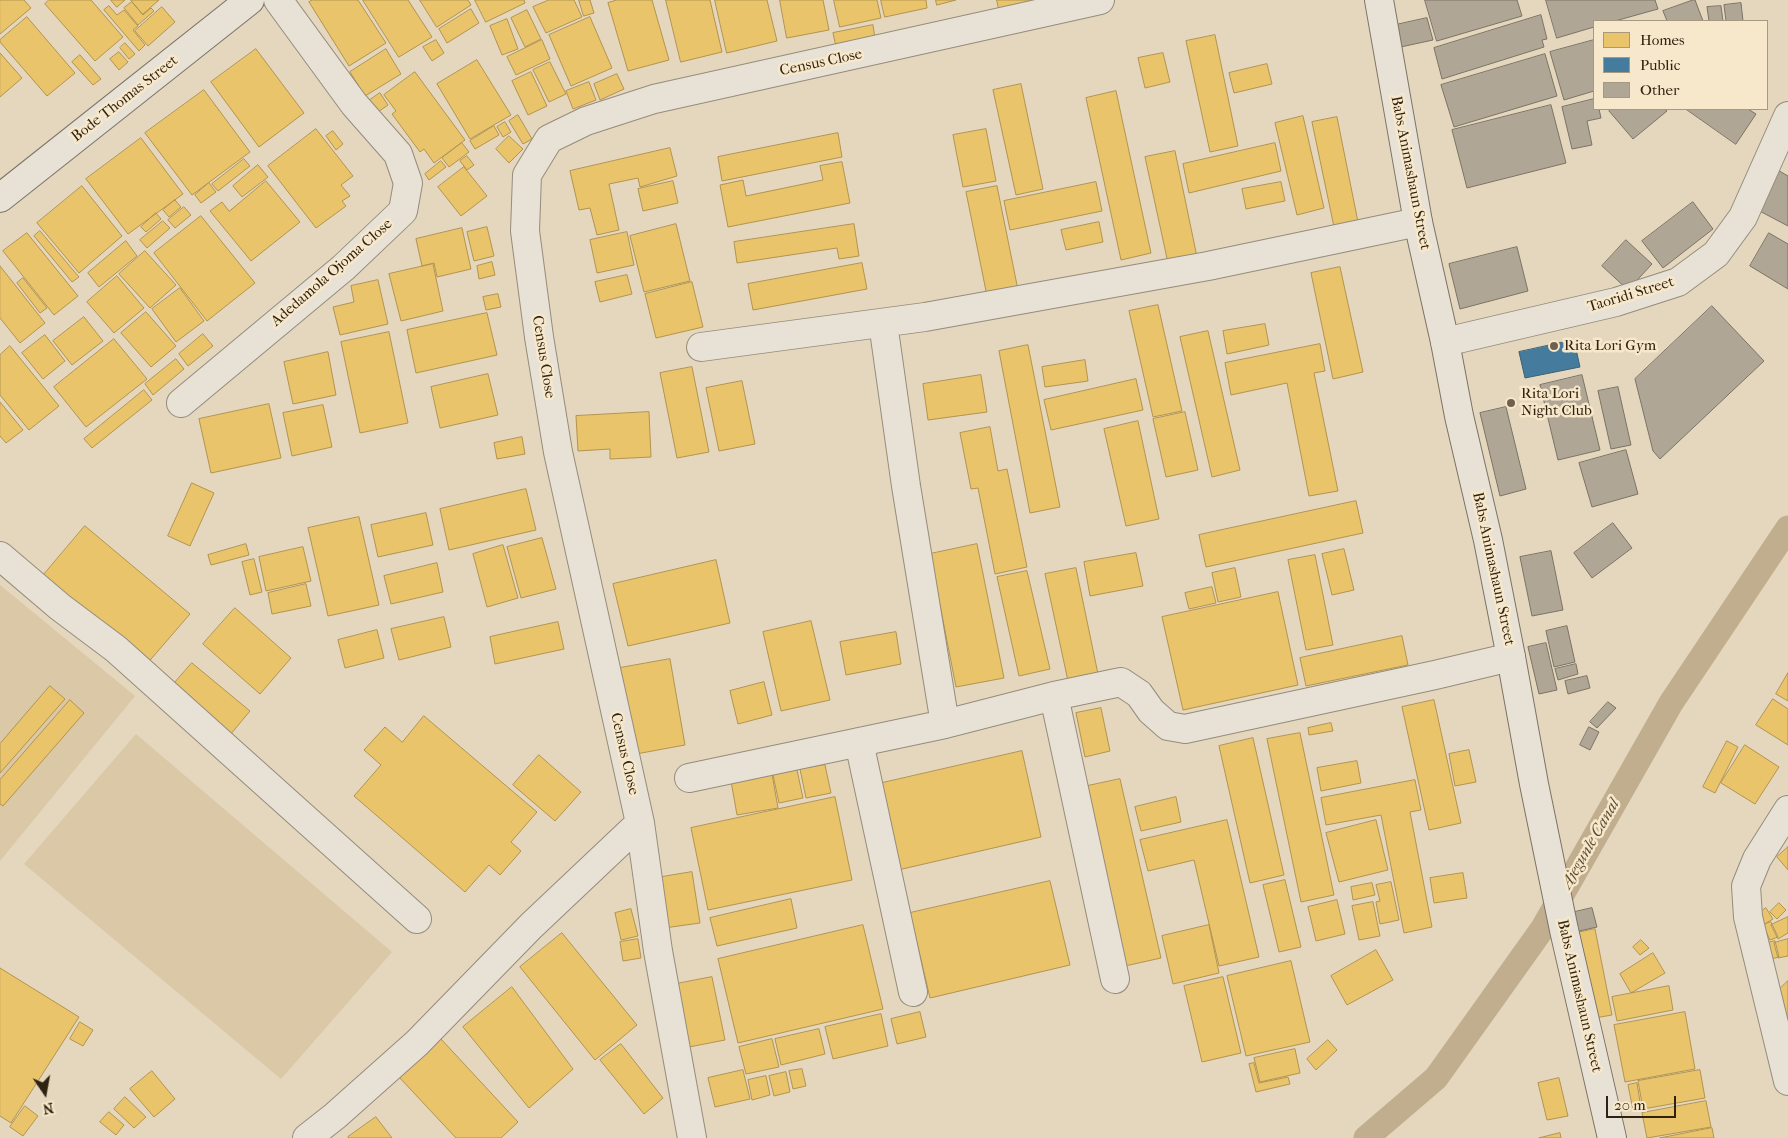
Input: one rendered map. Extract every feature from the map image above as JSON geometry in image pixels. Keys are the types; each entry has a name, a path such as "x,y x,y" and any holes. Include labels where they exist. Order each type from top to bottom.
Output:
{"street":[{"name":"Bode Thomas Street","path":"3,191 250,0"},
{"name":"Adedamola Ojoma Close","path":"181,403 343,268 403,211 408,183 398,154 354,104 278,0"},
{"name":"Census Close","path":"692,1138 658,951 640,823 558,452 539,337 525,231 526,175 549,139 586,120 654,99 1100,0"},
{"name":"Babs Animashaun Street","path":"1379,0 1418,222 1445,342 1459,416 1488,540 1534,784 1573,971 1612,1138"},
{"name":"Taoridi Street","path":"1445,342 1616,302 1678,282 1716,254 1743,217 1788,116"},
{"path":"702,347 925,317 1208,266 1418,222"},
{"path":"883,323 906,486 945,724"},
{"path":"0,556 60,607 116,648 417,919"},
{"path":"689,778 945,724 1054,696 1121,682 1139,694 1151,710 1168,726 1185,729 1511,657"},
{"path":"1054,696 1115,979"},
{"path":"859,742 913,992"},
{"path":"1788,810 1757,859 1746,886 1748,918 1788,1080"},
{"path":"307,1138 335,1116 417,1043 531,926 640,823"}],"shaded area":[{"path":"0,585 135,696 0,861"},
{"path":"136,734 392,952 281,1079 24,864"}],"building: Homes":[{"path":"0,0 24,0 31,8 0,34"},
{"path":"49,0 91,0 123,37 95,61 45,4"},
{"path":"111,0 125,0 117,7"},
{"path":"131,0 159,0 143,14"},
{"path":"313,0 358,0 386,43 349,66 309,2"},
{"path":"363,0 408,0 432,37 399,57"},
{"path":"420,0 468,0 471,5 437,27"},
{"path":"475,0 524,0 525,3 486,22"},
{"path":"549,0 574,0 582,17 546,33 533,7"},
{"path":"579,0 590,0 594,13 584,16"},
{"path":"617,0 652,0 669,60 628,71 608,3"},
{"path":"666,0 710,0 722,52 681,62"},
{"path":"715,0 767,0 777,41 727,53"},
{"path":"780,0 823,0 829,30 787,38"},
{"path":"834,0 877,0 881,18 840,27"},
{"path":"881,0 926,0 927,8 885,17"},
{"path":"936,0 956,0 937,5"},
{"path":"997,0 1043,0 1000,13"},
{"path":"132,2 143,15 151,8 154,11 138,25 124,8"},
{"path":"109,6 117,15 124,10 138,26 133,30 145,45 139,51 104,10"},
{"path":"162,7 175,22 148,46 135,31"},
{"path":"471,9 479,23 447,43 439,29"},
{"path":"527,10 541,39 525,47 511,18"},
{"path":"27,17 75,73 47,96 0,42"},
{"path":"590,17 612,68 571,86 549,35"},
{"path":"507,19 518,49 502,55 490,26"},
{"path":"873,25 875,39 836,47 833,33"},
{"path":"1215,35 1238,146 1210,152 1186,41"},
{"path":"436,40 444,53 432,61 423,47"},
{"path":"542,40 550,59 516,75 507,57"},
{"path":"125,43 135,54 129,59 120,48"},
{"path":"256,49 304,113 259,147 211,82"},
{"path":"386,49 401,74 365,96 350,72"},
{"path":"119,52 128,62 119,70 110,59"},
{"path":"0,53 22,78 0,97"},
{"path":"1163,53 1170,82 1145,88 1138,58"},
{"path":"80,55 101,79 93,85 72,62"},
{"path":"477,60 511,115 470,139 437,84"},
{"path":"550,62 566,94 549,102 533,70"},
{"path":"1267,64 1272,84 1234,93 1229,73"},
{"path":"415,72 465,140 434,163 424,149 420,152 392,114 396,111 384,95"},
{"path":"531,72 547,106 528,115 512,81"},
{"path":"617,74 624,89 600,100 594,84"},
{"path":"589,82 596,100 573,109 566,91"},
{"path":"1021,84 1043,189 1016,195 993,90"},
{"path":"204,90 250,152 192,195 145,133"},
{"path":"1116,91 1151,253 1121,260 1086,98"},
{"path":"380,93 388,105 375,114 367,102"},
{"path":"518,115 532,139 523,144 509,121"},
{"path":"1303,116 1324,208 1297,215 1275,123"},
{"path":"1337,117 1358,222 1334,227 1312,122"},
{"path":"505,122 511,132 503,137 497,127"},
{"path":"494,126 499,135 475,149 470,141"},
{"path":"316,129 353,176 341,185 350,196 342,201 346,206 316,228 268,166"},
{"path":"986,129 996,181 963,187 953,135"},
{"path":"333,131 343,144 336,150 326,136"},
{"path":"838,133 842,157 722,181 718,157"},
{"path":"509,136 523,149 509,163 496,149"},
{"path":"141,138 183,194 128,234 86,179"},
{"path":"462,143 469,152 449,167 442,158"},
{"path":"1275,143 1281,171 1189,193 1183,164"},
{"path":"670,148 677,176 640,187 638,178 609,184 619,230 597,235 590,208 579,210 570,171"},
{"path":"1175,151 1197,257 1168,263 1145,157"},
{"path":"467,156 474,165 467,170 460,161"},
{"path":"244,159 250,166 218,191 212,184"},
{"path":"441,161 446,167 429,180 425,174"},
{"path":"842,162 850,203 728,227 720,185 743,180 746,196 823,180 820,166"},
{"path":"258,165 268,177 242,197 233,186"},
{"path":"464,167 487,196 461,216 438,187"},
{"path":"266,181 300,222 251,261 210,211 222,202 229,211"},
{"path":"673,181 678,203 643,211 638,189"},
{"path":"1096,182 1102,211 1010,230 1004,201"},
{"path":"1281,182 1285,201 1246,209 1242,189"},
{"path":"209,183 216,192 201,203 195,195"},
{"path":"82,186 122,236 79,273 37,223"},
{"path":"997,186 1018,290 987,296 966,192"},
{"path":"175,200 181,207 169,217 163,210"},
{"path":"184,207 191,215 175,228 168,220"},
{"path":"156,213 161,219 146,232 141,227"},
{"path":"201,216 255,283 207,321 154,253"},
{"path":"163,221 170,228 147,248 140,240"},
{"path":"1099,222 1103,242 1066,250 1061,230"},
{"path":"676,224 690,281 644,292 630,236"},
{"path":"854,224 859,256 839,259 837,248 737,263 734,242"},
{"path":"487,227 494,256 474,261 467,232"},
{"path":"462,228 471,269 437,277 434,263 422,266 416,239"},
{"path":"40,231 79,277 72,282 34,236"},
{"path":"627,232 634,265 597,273 590,240"},
{"path":"27,233 78,296 54,315 3,251"},
{"path":"126,241 137,256 99,287 88,273"},
{"path":"145,251 176,285 150,308 119,274"},
{"path":"492,262 495,275 479,279 477,266"},
{"path":"862,263 867,289 753,310 748,284"},
{"path":"433,264 443,311 401,321 389,274"},
{"path":"0,266 45,323 20,343 0,318"},
{"path":"1340,267 1363,372 1333,379 1311,273"},
{"path":"627,275 632,294 600,302 595,282"},
{"path":"117,276 144,308 114,333 87,302"},
{"path":"23,278 47,308 40,313 17,283"},
{"path":"378,280 388,324 340,335 333,307 354,302 351,286"},
{"path":"692,282 703,327 656,338 645,294"},
{"path":"180,288 204,321 176,342 152,309"},
{"path":"498,294 501,307 486,310 483,297"},
{"path":"1158,305 1182,411 1153,417 1129,311"},
{"path":"146,312 176,346 151,367 121,333"},
{"path":"487,313 497,355 416,373 407,330"},
{"path":"84,317 103,341 72,365 53,341"},
{"path":"1265,324 1269,345 1227,354 1223,331"},
{"path":"1208,331 1240,470 1212,477 1180,337"},
{"path":"389,332 408,423 360,433 341,342"},
{"path":"203,334 213,346 188,366 179,354"},
{"path":"45,335 65,361 43,379 22,353"},
{"path":"114,339 147,379 86,427 54,387"},
{"path":"1320,344 1325,371 1314,373 1338,491 1309,496 1287,383 1231,395 1225,363"},
{"path":"1028,345 1060,507 1030,513 999,351"},
{"path":"10,346 59,406 29,430 0,395 0,355"},
{"path":"328,352 336,395 293,404 284,362"},
{"path":"176,359 184,369 153,395 145,384"},
{"path":"1085,360 1088,381 1045,387 1042,367"},
{"path":"692,367 709,452 677,458 660,373"},
{"path":"488,374 498,415 440,428 431,387"},
{"path":"981,375 987,412 928,420 923,384"},
{"path":"1136,379 1143,410 1051,430 1044,400"},
{"path":"742,381 755,444 719,451 706,388"},
{"path":"144,390 152,400 92,448 84,439"},
{"path":"0,402 23,430 6,443 0,436"},
{"path":"269,404 281,458 211,473 199,419"},
{"path":"323,405 332,447 292,456 283,413"},
{"path":"649,412 651,457 610,459 610,449 578,451 576,416"},
{"path":"1185,412 1198,470 1166,477 1153,419"},
{"path":"1138,421 1159,519 1126,526 1104,429"},
{"path":"990,427 998,471 1007,469 1027,567 995,574 978,488 971,489 960,433"},
{"path":"522,437 525,454 497,459 494,443"},
{"path":"192,483 214,493 190,546 168,536"},
{"path":"526,489 536,530 449,550 440,509"},
{"path":"1356,501 1363,533 1206,567 1199,535"},
{"path":"426,513 433,545 378,557 371,525"},
{"path":"359,517 379,605 328,616 308,528"},
{"path":"85,526 190,614 145,666 41,578"},
{"path":"542,538 556,589 521,598 507,547"},
{"path":"246,544 249,555 211,565 208,555"},
{"path":"977,544 1004,678 956,687 930,554"},
{"path":"503,545 518,598 487,607 473,554"},
{"path":"303,547 311,581 266,591 259,557"},
{"path":"1344,549 1354,590 1332,595 1322,554"},
{"path":"1136,553 1143,586 1090,596 1084,562"},
{"path":"1315,555 1333,645 1306,650 1288,560"},
{"path":"254,559 262,592 250,595 242,562"},
{"path":"716,560 730,623 628,646 613,584"},
{"path":"437,563 443,592 391,604 384,576"},
{"path":"1076,568 1098,674 1068,681 1045,574"},
{"path":"1235,568 1241,597 1218,602 1212,573"},
{"path":"1027,571 1050,669 1019,676 997,577"},
{"path":"306,584 311,606 272,614 268,593"},
{"path":"1212,587 1216,603 1189,609 1185,593"},
{"path":"1278,592 1298,685 1183,710 1162,617"},
{"path":"235,608 291,658 260,694 203,644"},
{"path":"444,617 451,647 399,660 391,629"},
{"path":"811,621 830,700 781,711 763,632"},
{"path":"558,622 564,649 495,664 490,637"},
{"path":"377,630 384,658 345,668 338,640"},
{"path":"896,632 901,664 846,675 840,642"},
{"path":"1402,636 1408,665 1306,686 1300,658"},
{"path":"670,659 685,745 636,754 620,668"},
{"path":"192,663 250,711 230,735 172,686"},
{"path":"1788,673 1788,701 1776,694"},
{"path":"764,682 772,715 738,724 730,691"},
{"path":"50,686 65,699 0,773 0,744"},
{"path":"1773,699 1788,709 1788,745 1756,725"},
{"path":"70,700 84,713 3,806 0,804 0,780"},
{"path":"1434,700 1461,823 1429,830 1402,707"},
{"path":"1101,708 1110,751 1085,757 1076,713"},
{"path":"424,716 537,812 511,842 521,851 500,875 489,865 465,892 354,796 381,765 364,750 385,727 402,742"},
{"path":"1331,723 1333,731 1309,735 1308,728"},
{"path":"1300,733 1334,895 1301,902 1267,739"},
{"path":"1253,738 1284,875 1250,883 1219,746"},
{"path":"1727,741 1738,747 1715,793 1703,787"},
{"path":"1745,745 1779,767 1755,804 1721,783"},
{"path":"1469,750 1476,782 1455,786 1449,754"},
{"path":"1022,751 1041,837 898,870 878,784"},
{"path":"539,755 581,792 555,821 513,785"},
{"path":"1357,761 1361,783 1321,791 1317,768"},
{"path":"825,765 831,793 806,798 800,769"},
{"path":"797,770 803,798 779,803 773,775"},
{"path":"772,774 778,808 737,815 731,781"},
{"path":"1120,779 1161,958 1125,966 1083,787"},
{"path":"1415,780 1421,810 1410,812 1432,927 1404,933 1381,815 1326,825 1321,798"},
{"path":"835,797 852,880 708,910 691,828"},
{"path":"1176,797 1181,822 1141,831 1135,807"},
{"path":"1227,820 1259,957 1219,966 1194,860 1148,871 1140,840"},
{"path":"1376,820 1388,870 1339,882 1326,833"},
{"path":"1788,847 1788,870 1777,857"},
{"path":"692,872 700,923 664,928 656,878"},
{"path":"1463,873 1467,898 1434,903 1430,878"},
{"path":"1285,880 1301,947 1279,952 1263,885"},
{"path":"1050,881 1070,965 930,998 910,913"},
{"path":"1391,882 1399,920 1380,924 1376,902 1380,901 1376,885"},
{"path":"1372,883 1375,895 1353,900 1351,887"},
{"path":"791,899 797,928 717,946 710,918"},
{"path":"1337,900 1345,934 1316,941 1308,907"},
{"path":"1373,902 1380,936 1359,940 1352,906"},
{"path":"1779,903 1786,910 1777,919 1770,912"},
{"path":"1766,908 1773,919 1763,925 1756,915"},
{"path":"631,909 638,936 621,940 615,913"},
{"path":"1788,917 1788,933 1778,939 1771,925"},
{"path":"1771,922 1778,937 1770,940 1763,925"},
{"path":"863,925 883,1009 738,1043 718,959"},
{"path":"1209,925 1219,973 1173,984 1162,936"},
{"path":"1595,929 1612,1015 1589,1019 1572,934"},
{"path":"562,933 637,1025 595,1060 520,967"},
{"path":"638,939 641,958 623,961 620,942"},
{"path":"1788,939 1788,956 1778,958 1774,943"},
{"path":"1641,940 1649,948 1640,955 1633,947"},
{"path":"1775,941 1779,957 1767,960 1763,944"},
{"path":"1376,950 1393,980 1347,1005 1331,976"},
{"path":"1653,953 1665,973 1631,993 1620,974"},
{"path":"1291,961 1310,1042 1246,1056 1227,976"},
{"path":"0,968 79,1017 11,1123 0,1116"},
{"path":"712,977 725,1040 689,1047 676,984"},
{"path":"1223,977 1241,1053 1202,1062 1184,986"},
{"path":"1788,981 1788,1025 1769,999"},
{"path":"1669,986 1673,1010 1617,1021 1612,997"},
{"path":"512,987 573,1069 529,1108 463,1027"},
{"path":"920,1012 926,1037 897,1044 891,1019"},
{"path":"1685,1012 1695,1069 1625,1082 1614,1025"},
{"path":"881,1014 888,1046 833,1059 825,1027"},
{"path":"80,1022 93,1030 83,1046 70,1039"},
{"path":"819,1029 825,1054 781,1065 775,1039"},
{"path":"441,1039 518,1122 501,1138 456,1138 399,1077"},
{"path":"772,1039 779,1067 746,1074 739,1047"},
{"path":"1328,1040 1337,1050 1316,1070 1307,1059"},
{"path":"621,1044 663,1098 644,1114 600,1060"},
{"path":"1295,1049 1300,1073 1260,1082 1254,1058"},
{"path":"1254,1063 1259,1083 1288,1077 1290,1084 1256,1092 1249,1064"},
{"path":"802,1069 806,1086 793,1089 789,1071"},
{"path":"743,1070 750,1099 715,1107 708,1078"},
{"path":"1700,1070 1705,1098 1643,1109 1638,1081"},
{"path":"152,1071 175,1099 154,1117 130,1089"},
{"path":"786,1072 790,1092 774,1096 769,1076"},
{"path":"766,1076 770,1095 752,1100 748,1080"},
{"path":"1559,1078 1568,1116 1547,1120 1538,1083"},
{"path":"1637,1083 1641,1108 1633,1110 1628,1085"},
{"path":"125,1097 146,1117 134,1128 114,1109"},
{"path":"1706,1101 1711,1127 1647,1138 1642,1113"},
{"path":"25,1106 38,1116 23,1136 10,1127"},
{"path":"109,1112 124,1125 116,1135 100,1122"},
{"path":"376,1117 392,1138 348,1137"},
{"path":"1712,1128 1714,1138 1660,1138"},
{"path":"1560,1133 1561,1138 1539,1138"}],"building: Public":[{"path":"1574,340 1580,367 1525,378 1519,352"}],"building: Other":[{"path":"1425,0 1517,0 1522,16 1437,41"},
{"path":"1546,0 1655,0 1658,9 1619,20 1593,20 1593,27 1557,38"},
{"path":"1695,0 1703,20 1667,20 1663,11"},
{"path":"1741,3 1743,20 1726,20 1724,5"},
{"path":"1721,6 1723,20 1709,20 1707,7"},
{"path":"1541,15 1547,39 1542,40 1544,47 1442,79 1434,48"},
{"path":"1427,18 1433,40 1396,48 1391,26"},
{"path":"1593,40 1593,91 1564,100 1550,52"},
{"path":"1545,54 1557,96 1454,127 1441,85"},
{"path":"1593,99 1593,110 1599,110 1601,118 1587,121 1592,145 1572,149 1562,107"},
{"path":"1551,105 1566,163 1467,188 1452,130"},
{"path":"1666,110 1667,111 1633,139 1609,111"},
{"path":"1687,110 1750,110 1756,114 1736,144"},
{"path":"1774,168 1788,176 1788,226 1752,207"},
{"path":"1693,202 1713,229 1663,268 1642,241"},
{"path":"1769,233 1788,244 1788,289 1750,266"},
{"path":"1626,240 1652,264 1628,290 1602,266"},
{"path":"1517,247 1528,291 1460,309 1449,264"},
{"path":"1712,306 1764,361 1660,459 1653,451 1635,379"},
{"path":"1582,375 1600,450 1558,460 1540,385"},
{"path":"1618,387 1631,445 1611,449 1598,391"},
{"path":"1506,407 1526,489 1500,496 1480,413"},
{"path":"1626,450 1638,494 1592,507 1579,463"},
{"path":"1613,523 1632,548 1592,578 1574,553"},
{"path":"1551,551 1563,610 1532,616 1520,557"},
{"path":"1567,626 1575,662 1554,667 1546,631"},
{"path":"1546,643 1557,690 1539,694 1528,647"},
{"path":"1576,664 1578,674 1558,680 1555,669"},
{"path":"1587,676 1590,688 1568,694 1565,681"},
{"path":"1608,702 1616,708 1597,728 1590,722"},
{"path":"1589,727 1599,732 1590,750 1580,745"},
{"path":"1592,908 1597,927 1570,933 1566,914"}],"waterway":[{"name":"Ajegunle Canal","path":"1366,1138 1436,1078 1543,928 1671,703 1788,528"}],"place":[{"name":"Rita Lori Gym","path":"1554,346"},
{"name":"Rita Lori Night Club","path":"1511,403"}]}
